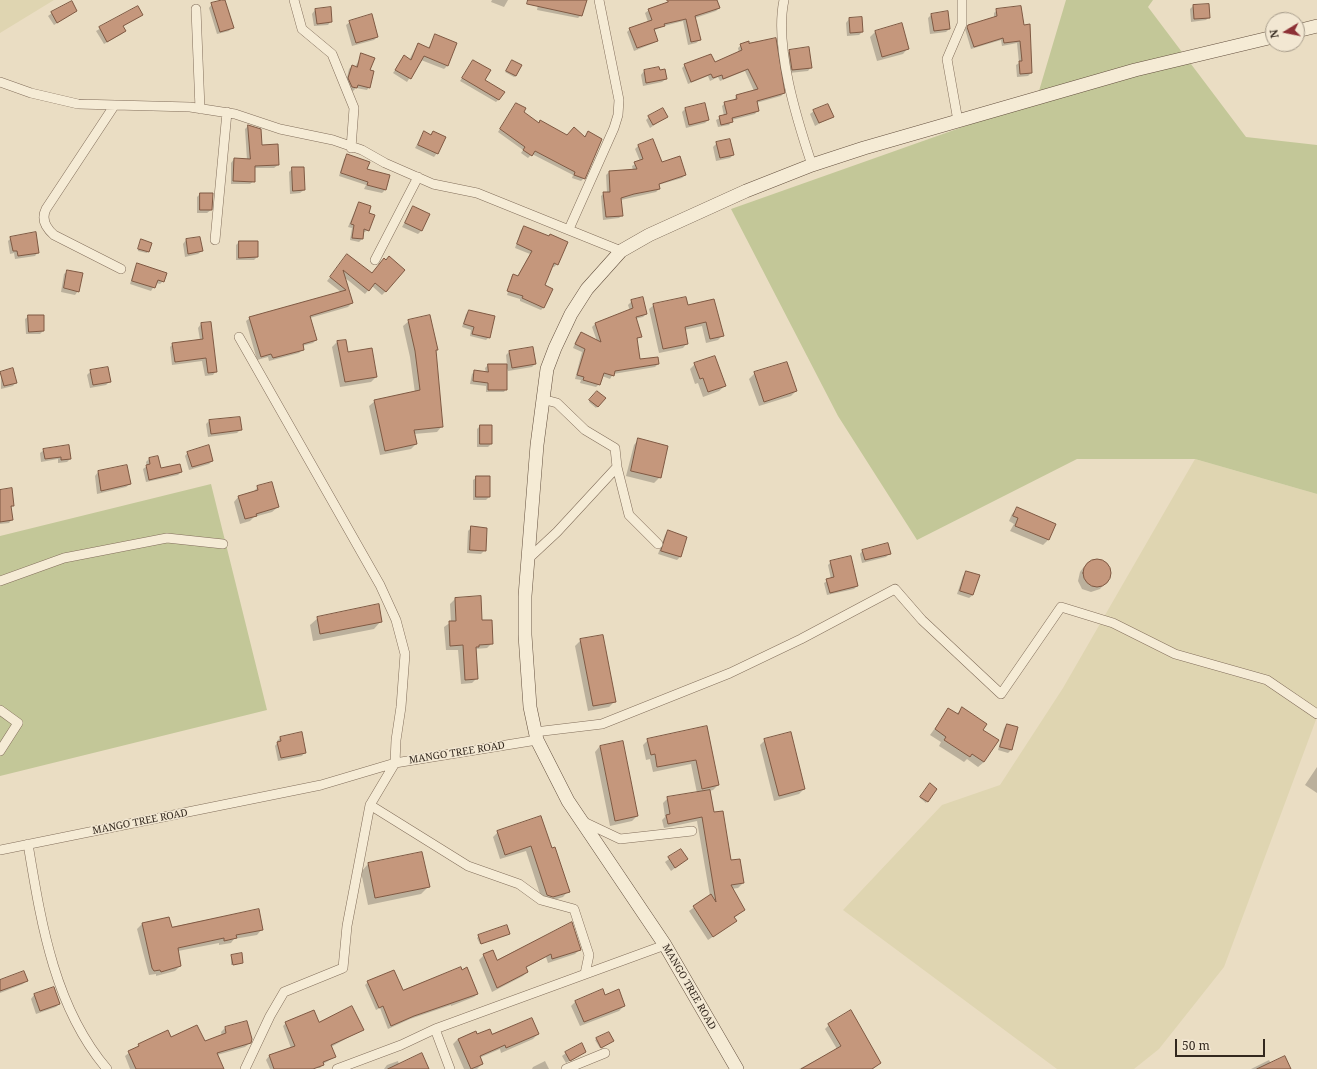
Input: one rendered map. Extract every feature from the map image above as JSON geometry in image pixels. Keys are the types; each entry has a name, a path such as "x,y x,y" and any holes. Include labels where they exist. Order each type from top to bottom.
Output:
{"main road":[{"path":"1305,29 1317,26"},
{"path":"536,736 530,707 525,635 528,558 536,445 547,369 571,314 587,289 621,250 649,235 746,191 812,165 1135,70 1265,39"},
{"name":"MANGO TREE ROAD","path":"536,736 568,801 665,945 738,1069"}],"street":[{"path":"294,0 302,29 332,54 354,108 351,148"},
{"path":"569,229 594,176 618,115 618,92 599,0"},
{"path":"784,0 781,15 786,64 794,108 812,165"},
{"path":"958,122 947,59 962,24 962,0"},
{"path":"196,9 200,109"},
{"path":"0,82 31,93 78,104 200,109 227,112 280,129 333,140 351,148 362,150 385,163 433,184 477,193 621,250"},
{"path":"114,106 46,209 44,219 47,227 54,235 121,269"},
{"path":"216,240 227,112"},
{"path":"375,260 418,177"},
{"path":"239,337 380,585 396,620 405,654 402,707 396,740 395,763 370,805 347,926 343,968 284,992 270,1016 245,1069"},
{"path":"542,399 557,403 585,430 615,448 629,515 658,544"},
{"path":"528,558 557,532 618,467"},
{"path":"0,580 64,558 167,538 223,544"},
{"path":"536,736 602,724 730,673 801,639 895,589 922,620 1000,694 1061,607 1113,623 1175,654 1267,680 1317,714"},
{"path":"0,710 18,723 0,751"},
{"name":"MANGO TREE ROAD","path":"0,850 321,785 395,763 536,736"},
{"path":"370,805 468,866 519,884 541,900 574,909 589,955 585,974"},
{"path":"581,820 620,839 692,831"},
{"path":"28,844 36,895 58,982 82,1032 95,1055 107,1069"},
{"path":"337,1069 401,1046 435,1029 665,945"},
{"path":"435,1029 450,1069"},
{"path":"566,1069 605,1053"}],"shaded area":[{"path":"0,0 54,0 0,33"},
{"path":"1195,459 1317,494 1317,717 1224,967 1159,1049 1134,1069 1057,1069 843,910 942,805 1000,785 1063,688"}],"green space":[{"path":"1066,0 1153,0 1148,7 1246,137 1317,145 1317,494 1195,459 1077,459 917,540 838,416 731,209 1036,101"},
{"path":"211,484 267,710 0,776 0,536"}],"building":[{"path":"225,0 234,28 220,32 211,3"},
{"path":"528,0 587,0 582,16 527,4"},
{"path":"667,0 717,0 720,8 695,16 701,40 691,42 686,19 664,24 665,26 654,29 658,41 637,48 629,28 652,20 648,9 668,2"},
{"path":"72,1 77,11 57,23 51,12"},
{"path":"1209,4 1210,18 1194,19 1193,5"},
{"path":"138,6 143,15 123,26 126,31 107,42 99,27"},
{"path":"1021,6 1024,25 1030,24 1032,73 1020,74 1019,61 1022,61 1020,41 1004,43 1003,38 974,47 967,27 968,25 997,16 996,9"},
{"path":"331,7 332,22 317,24 315,9"},
{"path":"948,11 950,29 934,31 931,14"},
{"path":"372,14 378,37 356,43 349,21"},
{"path":"862,17 863,32 850,33 849,18"},
{"path":"902,23 909,49 882,57 875,31"},
{"path":"435,34 457,43 448,66 424,56 411,79 395,70 404,55 411,60 418,43 429,48"},
{"path":"776,38 785,93 757,101 759,111 732,118 733,122 721,125 719,116 727,114 724,102 737,99 736,95 758,89 748,69 723,79 722,75 713,78 711,74 691,82 684,64 711,54 715,62 742,50 740,44 749,41 749,43"},
{"path":"809,47 812,68 792,70 789,50"},
{"path":"361,53 375,58 370,70 374,71 370,88 358,85 357,88 352,87 348,78 352,65 357,67"},
{"path":"473,60 491,70 485,80 505,92 499,100 462,78"},
{"path":"512,60 522,65 516,76 506,71"},
{"path":"659,67 660,70 665,69 667,79 646,83 644,70"},
{"path":"516,103 526,108 524,112 539,123 540,120 567,135 574,127 585,137 588,131 602,139 585,179 574,175 575,172 535,151 532,156 523,150 525,147 500,129"},
{"path":"705,103 709,120 689,125 685,108"},
{"path":"828,104 834,117 819,123 813,110"},
{"path":"663,108 668,117 653,125 648,116"},
{"path":"248,125 261,129 262,145 278,144 279,165 255,166 255,182 233,181 234,158 250,159"},
{"path":"424,131 431,135 433,131 446,137 438,154 418,145"},
{"path":"653,139 662,162 680,156 686,175 659,184 660,189 621,198 623,216 606,217 603,192 610,192 609,171 637,169 634,162 643,159 638,145"},
{"path":"730,139 734,155 720,158 716,142"},
{"path":"347,154 370,162 367,169 390,175 386,190 367,185 368,182 341,173"},
{"path":"292,167 304,167 305,190 293,191"},
{"path":"200,193 213,193 212,210 200,210"},
{"path":"359,202 371,206 369,213 375,215 369,231 364,229 363,239 352,238 354,225 351,224"},
{"path":"413,206 430,214 422,231 405,223"},
{"path":"524,226 549,236 550,234 568,242 558,265 554,263 545,285 553,289 544,308 522,298 523,296 507,291 513,274 518,276 532,251 517,244"},
{"path":"36,232 39,253 18,256 17,251 13,251 10,237"},
{"path":"200,237 203,251 188,254 186,239"},
{"path":"141,239 152,243 149,252 138,249"},
{"path":"239,241 258,241 258,257 239,258"},
{"path":"347,254 372,273 384,258 386,260 389,256 405,270 386,292 375,283 369,291 343,270 353,303 310,316 317,340 303,344 304,350 273,358 271,354 261,357 249,317 346,290 330,277"},
{"path":"137,263 167,273 164,282 158,280 155,288 132,281"},
{"path":"67,270 83,273 79,292 64,288"},
{"path":"643,297 647,314 636,317 642,337 637,338 640,359 658,357 659,364 615,371 614,376 604,373 600,385 583,380 584,377 577,375 585,349 575,344 581,332 601,342 595,323 633,308 631,300"},
{"path":"686,297 688,305 714,299 724,336 710,339 706,322 685,327 688,344 663,349 653,304"},
{"path":"469,310 495,316 490,338 472,334 474,327 464,324"},
{"path":"28,315 44,315 44,331 29,332"},
{"path":"430,315 438,350 436,350 443,427 414,430 417,444 385,451 374,400 420,390 415,351 408,320"},
{"path":"211,322 217,372 208,373 206,358 175,362 172,343 203,339 201,323"},
{"path":"346,340 348,352 372,348 377,377 345,382 337,341"},
{"path":"533,347 536,364 512,368 509,351"},
{"path":"715,356 726,386 708,392 703,378 700,379 694,363"},
{"path":"787,362 797,391 764,402 754,372"},
{"path":"488,364 507,364 507,390 488,390 488,383 473,381 474,370 488,372"},
{"path":"108,367 111,382 93,385 90,370"},
{"path":"13,368 17,383 4,386 0,372"},
{"path":"597,391 606,398 598,407 589,400"},
{"path":"240,417 242,430 211,434 209,420"},
{"path":"480,425 492,425 492,444 480,444"},
{"path":"638,438 668,446 661,478 631,471"},
{"path":"69,445 71,459 61,460 61,457 45,459 43,449"},
{"path":"209,445 213,461 192,467 187,452"},
{"path":"158,456 161,468 180,464 182,472 149,480 146,465 150,464 149,458"},
{"path":"127,465 131,484 101,491 98,471"},
{"path":"476,476 490,476 490,497 476,497"},
{"path":"272,482 279,507 245,519 238,496 258,490 257,486"},
{"path":"12,488 14,506 11,506 13,520 0,522 0,490"},
{"path":"1017,507 1056,524 1049,540 1015,526 1018,518 1013,516"},
{"path":"471,526 487,528 486,551 470,550"},
{"path":"668,530 687,537 681,557 661,551"},
{"path":"888,543 891,554 865,560 862,550"},
{"path":"851,556 858,586 830,593 826,579 834,577 830,561"},
{"path":"1097,559 1103,560 1107,563 1110,567 1110,579 1107,583 1103,586 1097,587 1091,586 1087,583 1084,579 1083,573 1084,567 1087,563 1091,560"},
{"path":"966,571 980,575 973,595 960,591"},
{"path":"481,596 482,620 492,620 493,644 479,645 479,647 476,647 478,679 465,680 463,645 450,646 449,621 456,621 455,598"},
{"path":"379,604 382,622 320,634 317,617"},
{"path":"603,635 616,702 593,706 580,639"},
{"path":"962,707 987,724 983,730 999,740 984,762 972,754 970,757 944,740 946,737 935,729 948,708 958,714"},
{"path":"1007,724 1018,727 1012,750 1000,747"},
{"path":"707,726 719,785 702,789 696,760 657,767 655,754 651,755 647,739"},
{"path":"302,732 306,753 281,758 277,742 281,741 280,737"},
{"path":"791,732 805,789 779,796 764,739"},
{"path":"623,741 638,816 615,821 600,746"},
{"path":"930,783 937,789 928,802 920,797"},
{"path":"710,790 714,812 723,811 731,860 740,859 744,883 731,885 745,910 734,917 737,921 713,937 693,906 711,894 716,902 702,817 668,824 666,815 670,814 667,797"},
{"path":"541,816 552,848 555,847 570,892 553,897 547,895 531,846 505,855 497,831"},
{"path":"681,849 688,859 675,868 668,857"},
{"path":"422,852 430,887 375,898 368,863"},
{"path":"259,909 263,930 236,935 237,938 224,941 224,938 178,948 181,966 161,972 160,970 154,971 152,968 142,923 169,917 172,927"},
{"path":"572,922 581,950 552,959 551,954 526,967 528,972 497,988 483,954 493,950 497,960"},
{"path":"507,925 510,934 481,944 478,935"},
{"path":"242,953 243,963 233,965 231,955"},
{"path":"461,967 462,970 467,967 478,994 414,1016 391,1026 383,1006 379,1008 367,981 394,970 403,990"},
{"path":"24,971 28,981 0,991 0,980"},
{"path":"54,987 60,1004 40,1011 34,994"},
{"path":"603,989 605,995 619,989 625,1006 584,1022 575,1001"},
{"path":"352,1006 364,1030 331,1045 336,1057 323,1062 324,1065 313,1069 274,1069 269,1055 295,1046 285,1022 314,1010 319,1022"},
{"path":"851,1010 881,1063 872,1069 801,1069 841,1046 828,1024"},
{"path":"532,1018 539,1034 506,1048 505,1045 480,1056 483,1064 471,1069 458,1039 476,1031 477,1034 490,1029 492,1034"},
{"path":"247,1021 252,1039 251,1043 217,1053 224,1069 136,1069 128,1051 139,1046 138,1044 168,1030 171,1037 197,1025 205,1041 226,1033 225,1027"},
{"path":"609,1032 614,1041 601,1048 596,1038"},
{"path":"582,1043 586,1052 570,1061 565,1052"},
{"path":"422,1053 429,1069 388,1069"},
{"path":"1285,1056 1291,1069 1257,1069"}]}
